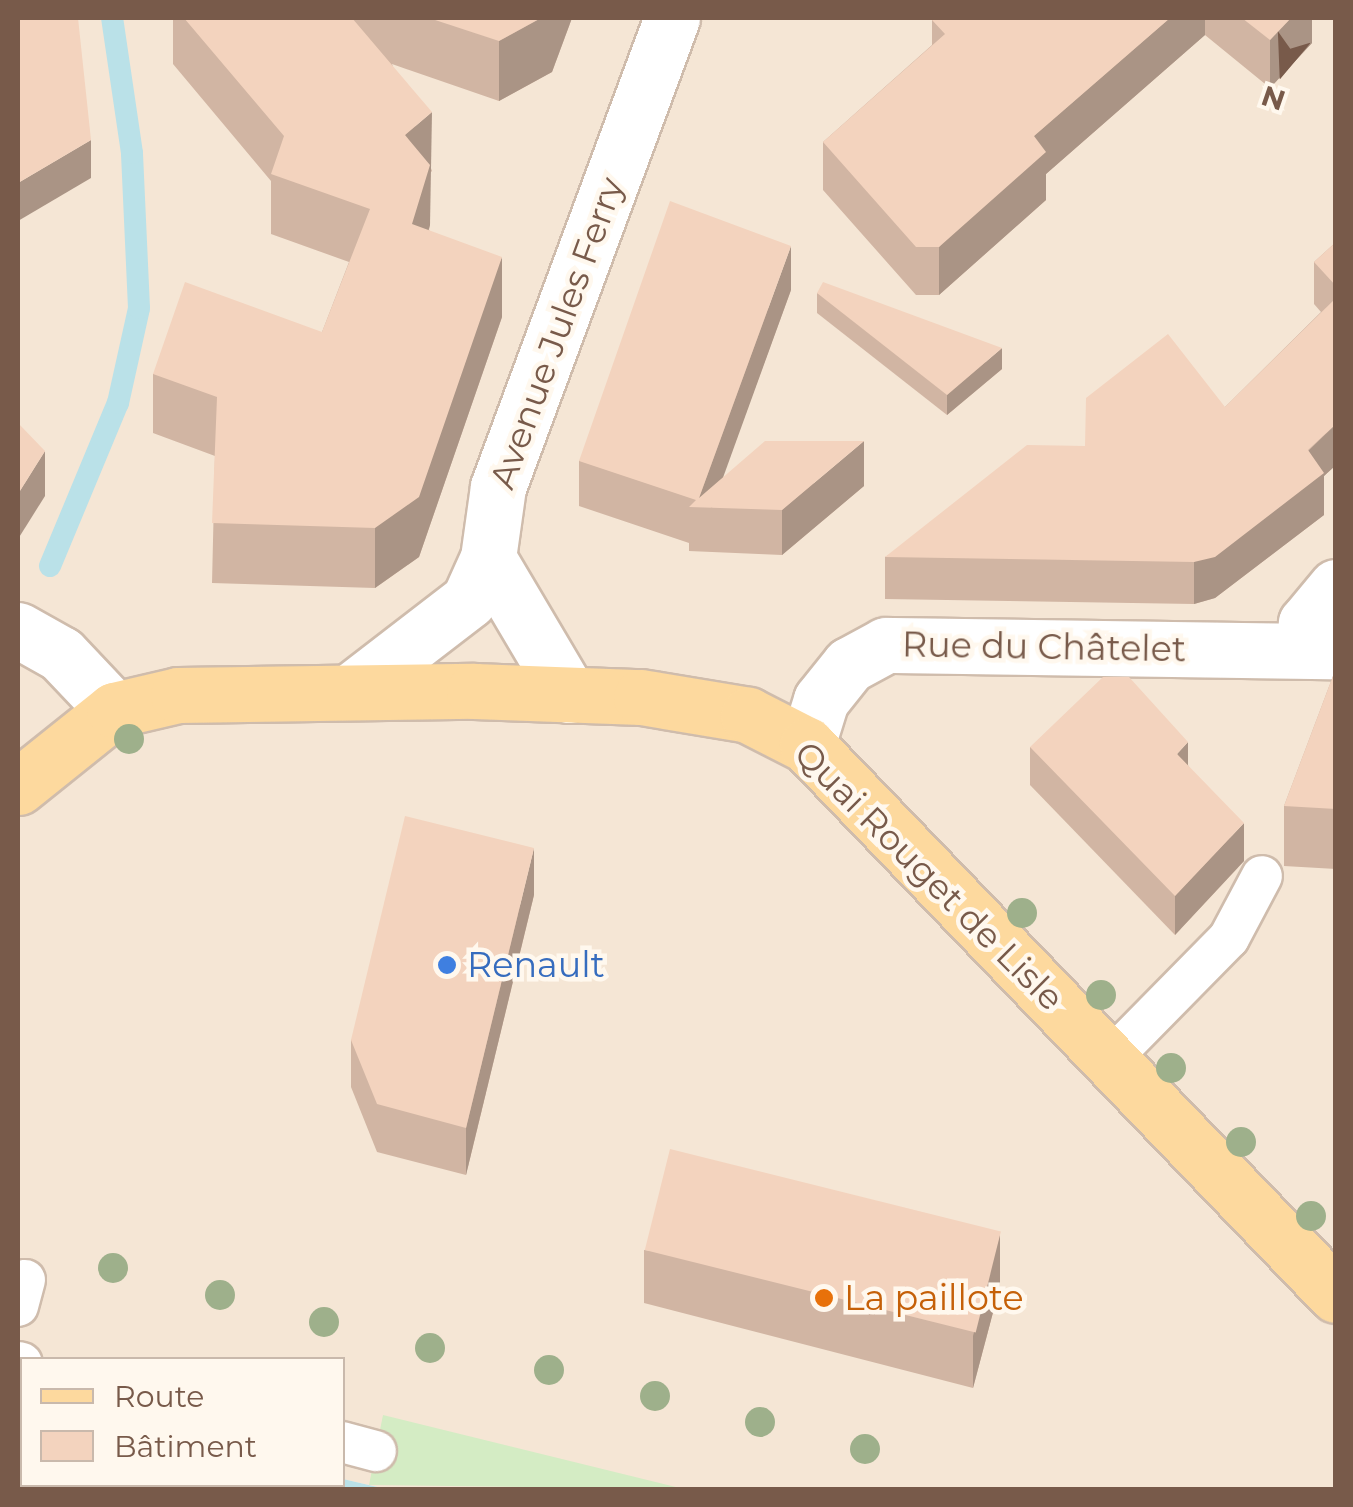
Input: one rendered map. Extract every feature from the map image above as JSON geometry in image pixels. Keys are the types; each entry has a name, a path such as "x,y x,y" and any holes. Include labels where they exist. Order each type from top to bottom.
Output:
{"main road":[{"name":"Quai Rouget de Lisle","path":"18,787 114,710 178,695 351,691 641,697 748,715 807,745 1336,1295"}],"street":[{"name":"Avenue Jules Ferry","path":"351,691 406,655 469,600 488,558 498,487 672,18"},
{"path":"488,558 569,696"},
{"path":"1320,650 1306,624 1336,587"},
{"path":"18,630 62,654 114,710"},
{"name":"Rue du Châtelet","path":"807,745 821,700 850,666 886,645 1320,650"}],"lane":[{"path":"1111,1058 1229,938 1262,876"}],"shaded area":[{"path":"18,18 1335,18 1335,1489 386,1489 345,1479 345,1357 20,1357 18,1397"}],"green space":[{"path":"383,1415 684,1489 369,1485"}],"water":[{"path":"18,1397 20,1487 345,1487 345,1479 386,1489 18,1489"}],"building":[{"path":"18,18 78,18 91,140 18,183"},
{"path":"184,18 352,18 432,112 405,135 430,165 412,224 502,257 419,497 375,528 212,523 217,397 153,374 185,282 322,332 370,209 271,174 284,136"},
{"path":"429,18 541,18 499,41"},
{"path":"1170,18 1034,136 1046,152 939,247 916,247 823,142 945,34 932,20"},
{"path":"1242,18 1291,18 1270,40"},
{"path":"670,201 791,246 699,498 765,441 864,441 782,510 689,507 696,500 579,461"},
{"path":"1336,242 1336,286 1314,262"},
{"path":"823,282 1002,348 947,395 817,293"},
{"path":"1336,298 1336,424 1308,450 1324,473 1215,557 1194,562 885,557 1027,445 1085,446 1086,398 1168,334 1225,407"},
{"path":"18,423 45,451 18,494"},
{"path":"1336,668 1336,809 1284,806"},
{"path":"1103,677 1129,677 1188,742 1177,754 1244,823 1175,896 1030,747"},
{"path":"405,816 534,848 466,1128 377,1104 351,1040"},
{"path":"670,1149 1001,1231 976,1332 645,1250"}],"waterway":[{"path":"50,566 118,403 139,308 132,153 112,18"}],"place":[{"name":"Renault","path":"447,965"},
{"name":"La paillote","path":"824,1298"}]}
